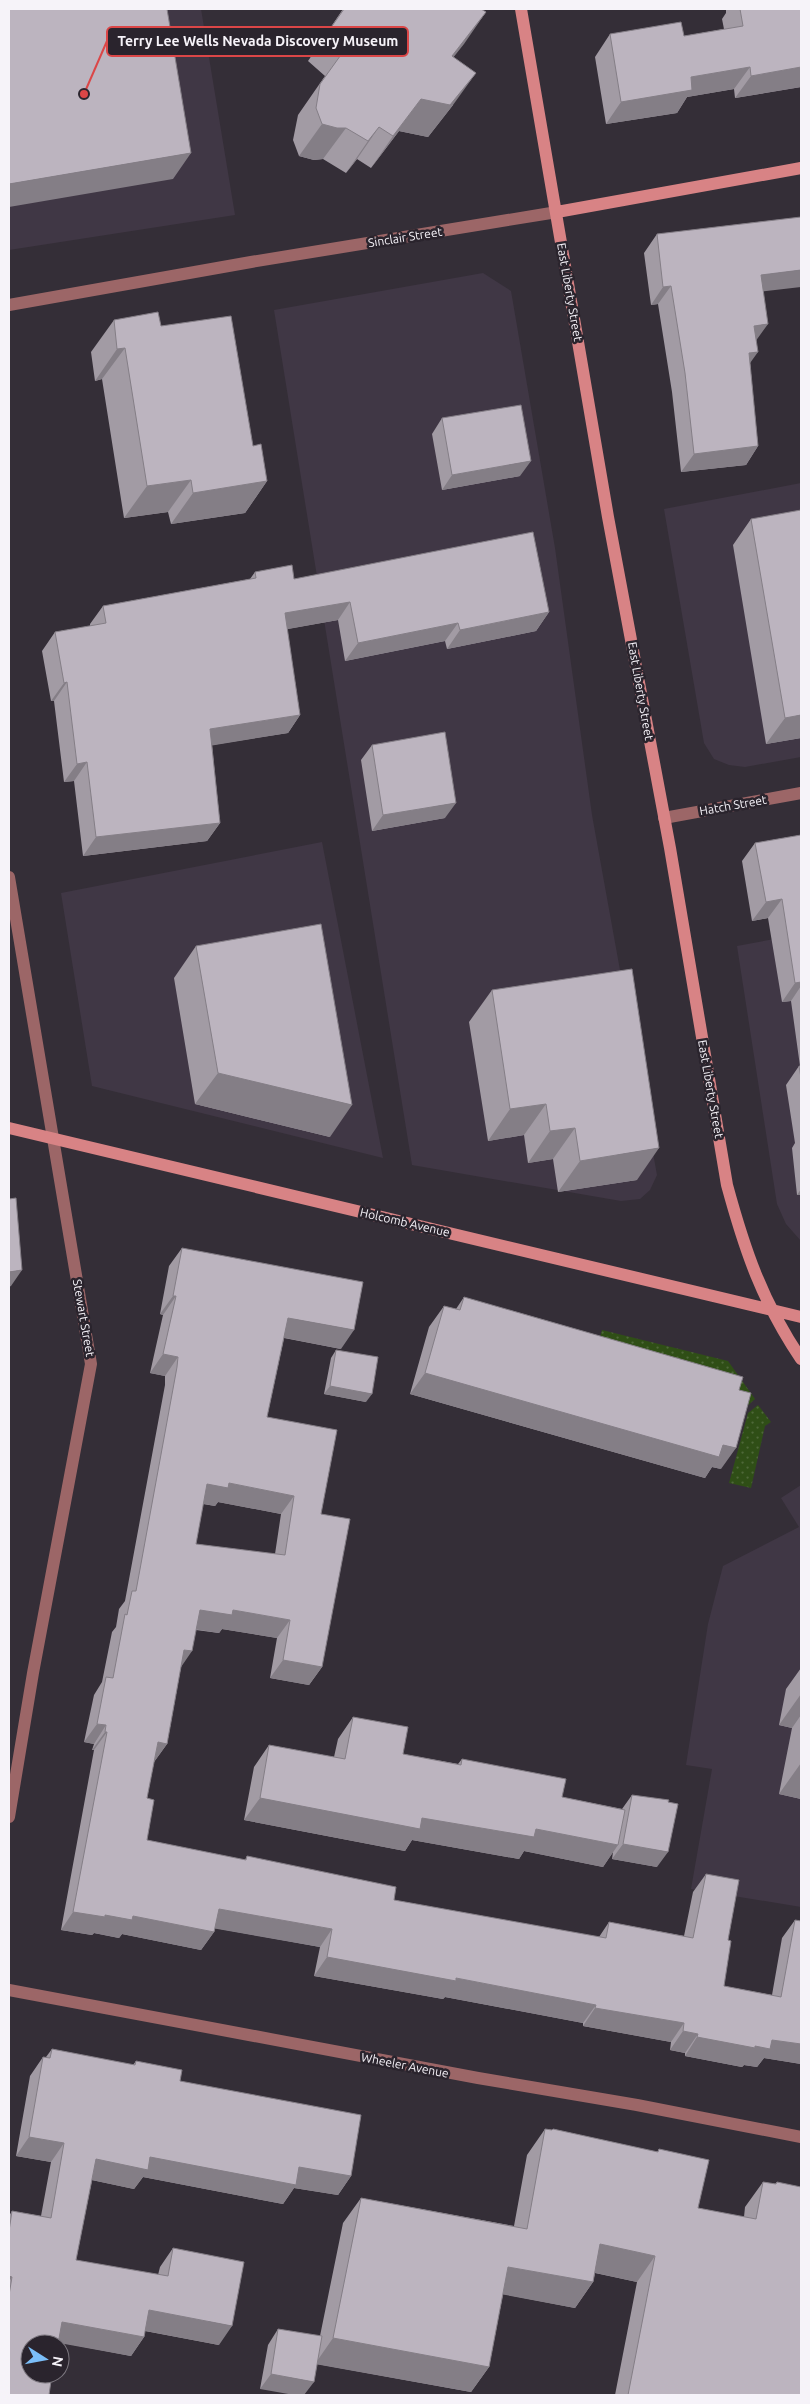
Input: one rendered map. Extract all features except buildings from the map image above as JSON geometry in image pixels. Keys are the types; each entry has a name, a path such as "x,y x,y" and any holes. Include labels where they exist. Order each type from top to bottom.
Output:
{"main road":[{"name":"East Liberty Street","path":"521,9 608,517 664,818 727,1185 741,1236 753,1270 772,1310 801,1359"},
{"name":"Sinclair Street","path":"557,212 801,168"},
{"name":"Holcomb Avenue","path":"9,1128 801,1317"}],"street":[{"name":"Sinclair Street","path":"9,305 251,262 557,212"},
{"name":"Hatch Street","path":"664,818 801,792"},
{"name":"Stewart Street","path":"9,877 91,1364 33,1673 9,1817"},
{"name":"Wheeler Avenue","path":"9,1990 468,2077 637,2105 801,2137"}],"shaded area":[{"path":"9,9 201,9 235,215 9,250"},
{"path":"483,273 511,291 555,548 592,815 657,1175 650,1190 640,1199 621,1201 412,1165 274,310"},
{"path":"801,483 801,757 745,767 729,765 714,759 704,743 664,509"},
{"path":"322,842 383,1158 92,1086 61,893"},
{"path":"801,934 801,1241 786,1224 777,1204 737,946"},
{"path":"801,1485 801,1907 691,1889 712,1769 686,1765 708,1624 723,1566 799,1527 781,1498"}],"green space":[{"path":"602,1330 728,1361 755,1399 744,1409 598,1344"},
{"path":"758,1405 771,1422 765,1426 751,1488 729,1483 748,1413"}],"place":[{"name":"Terry Lee Wells Nevada Discovery Museum","path":"84,94"}]}
